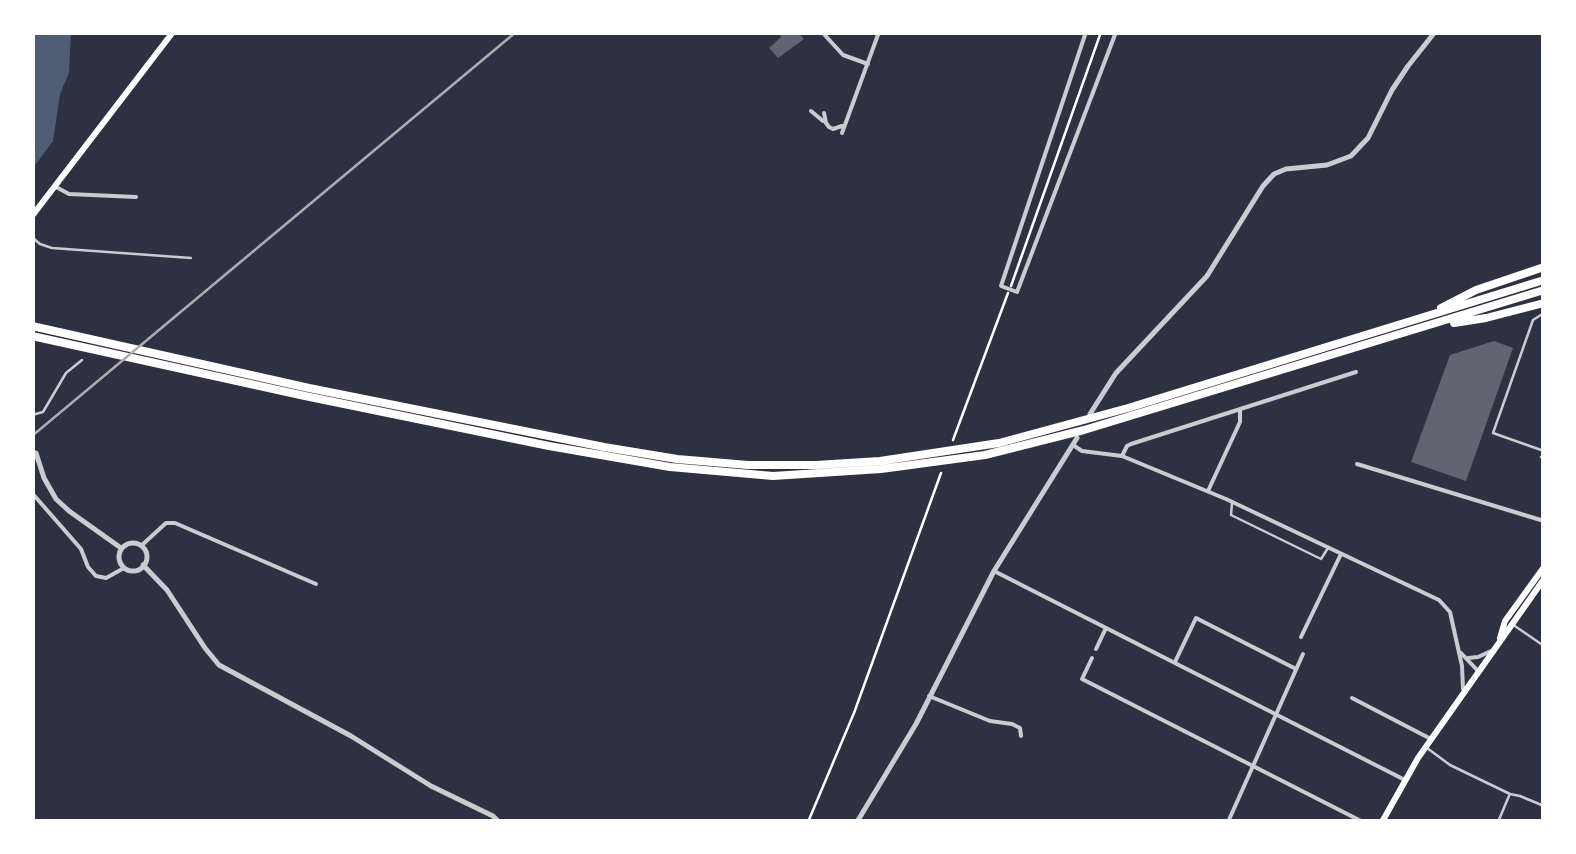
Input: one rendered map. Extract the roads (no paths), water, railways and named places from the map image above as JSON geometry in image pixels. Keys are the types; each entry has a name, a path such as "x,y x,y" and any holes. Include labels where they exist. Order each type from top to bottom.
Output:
{"highway":[{"path":"1423,323 1476,290 1544,266"},
{"path":"32,336 566,449 670,467 773,476 881,469 985,455 1084,430 1423,323 1544,280"},
{"path":"35,327 309,388 622,450 748,466 816,465 880,462 999,443 1544,290"},
{"path":"1423,323 1486,318 1544,303"}],"main road":[{"path":"32,216 173,32"},
{"path":"1499,641 1506,621 1544,567"},
{"path":"1382,822 1431,739 1544,580"}],"street":[{"path":"822,32 843,55 868,64"},
{"path":"842,133 879,32"},
{"path":"1086,32 1001,286 1017,292 1116,32"},
{"path":"1090,414 1116,372 1207,276 1262,186 1286,169 1326,165 1357,151 1368,138 1392,90 1435,32"},
{"path":"811,111 833,129 846,122"},
{"path":"824,113 826,124"},
{"path":"56,187 68,194 136,197"},
{"path":"1122,456 1131,444 1356,372"},
{"path":"1208,492 1240,422 1240,409"},
{"path":"857,822 916,724 994,571 1075,442 1082,451 1122,456 1232,502 1439,600 1450,612 1459,650 1468,668 1478,671"},
{"path":"36,453 56,498 121,548"},
{"path":"1358,464 1544,520"},
{"path":"32,493 80,550 96,576 106,578 124,568"},
{"path":"142,546 166,522 175,523 316,584"},
{"path":"121,548 132,543 142,546"},
{"path":"121,548 119,560 132,571 143,565 146,557 142,546"},
{"path":"1300,637 1341,554"},
{"path":"143,565 167,590 219,665 499,822"},
{"path":"994,571 1405,780"},
{"path":"1175,662 1196,618 1296,668"},
{"path":"1096,649 1106,628"},
{"path":"1465,659 1491,652"},
{"path":"1228,822 1302,654"},
{"path":"1092,658 1082,679 1363,822"},
{"path":"1462,694 1465,659"},
{"path":"929,696 990,720 1012,724 1020,728 1021,736"},
{"path":"1352,698 1431,739"}],"lane":[{"path":"32,237 52,248 191,258"},
{"path":"1544,312 1535,317 1493,433 1544,451"},
{"path":"32,415 43,412 66,373 82,360"},
{"path":"1232,502 1230,515 1268,534 1321,559 1328,548"},
{"path":"1512,624 1544,646"},
{"path":"1426,747 1450,766 1544,806"},
{"path":"1498,822 1510,794"}],"water":[{"path":"33,32 71,33 69,73 60,94 53,141 33,168"}],"railway":[{"path":"32,436 516,32"}]}
